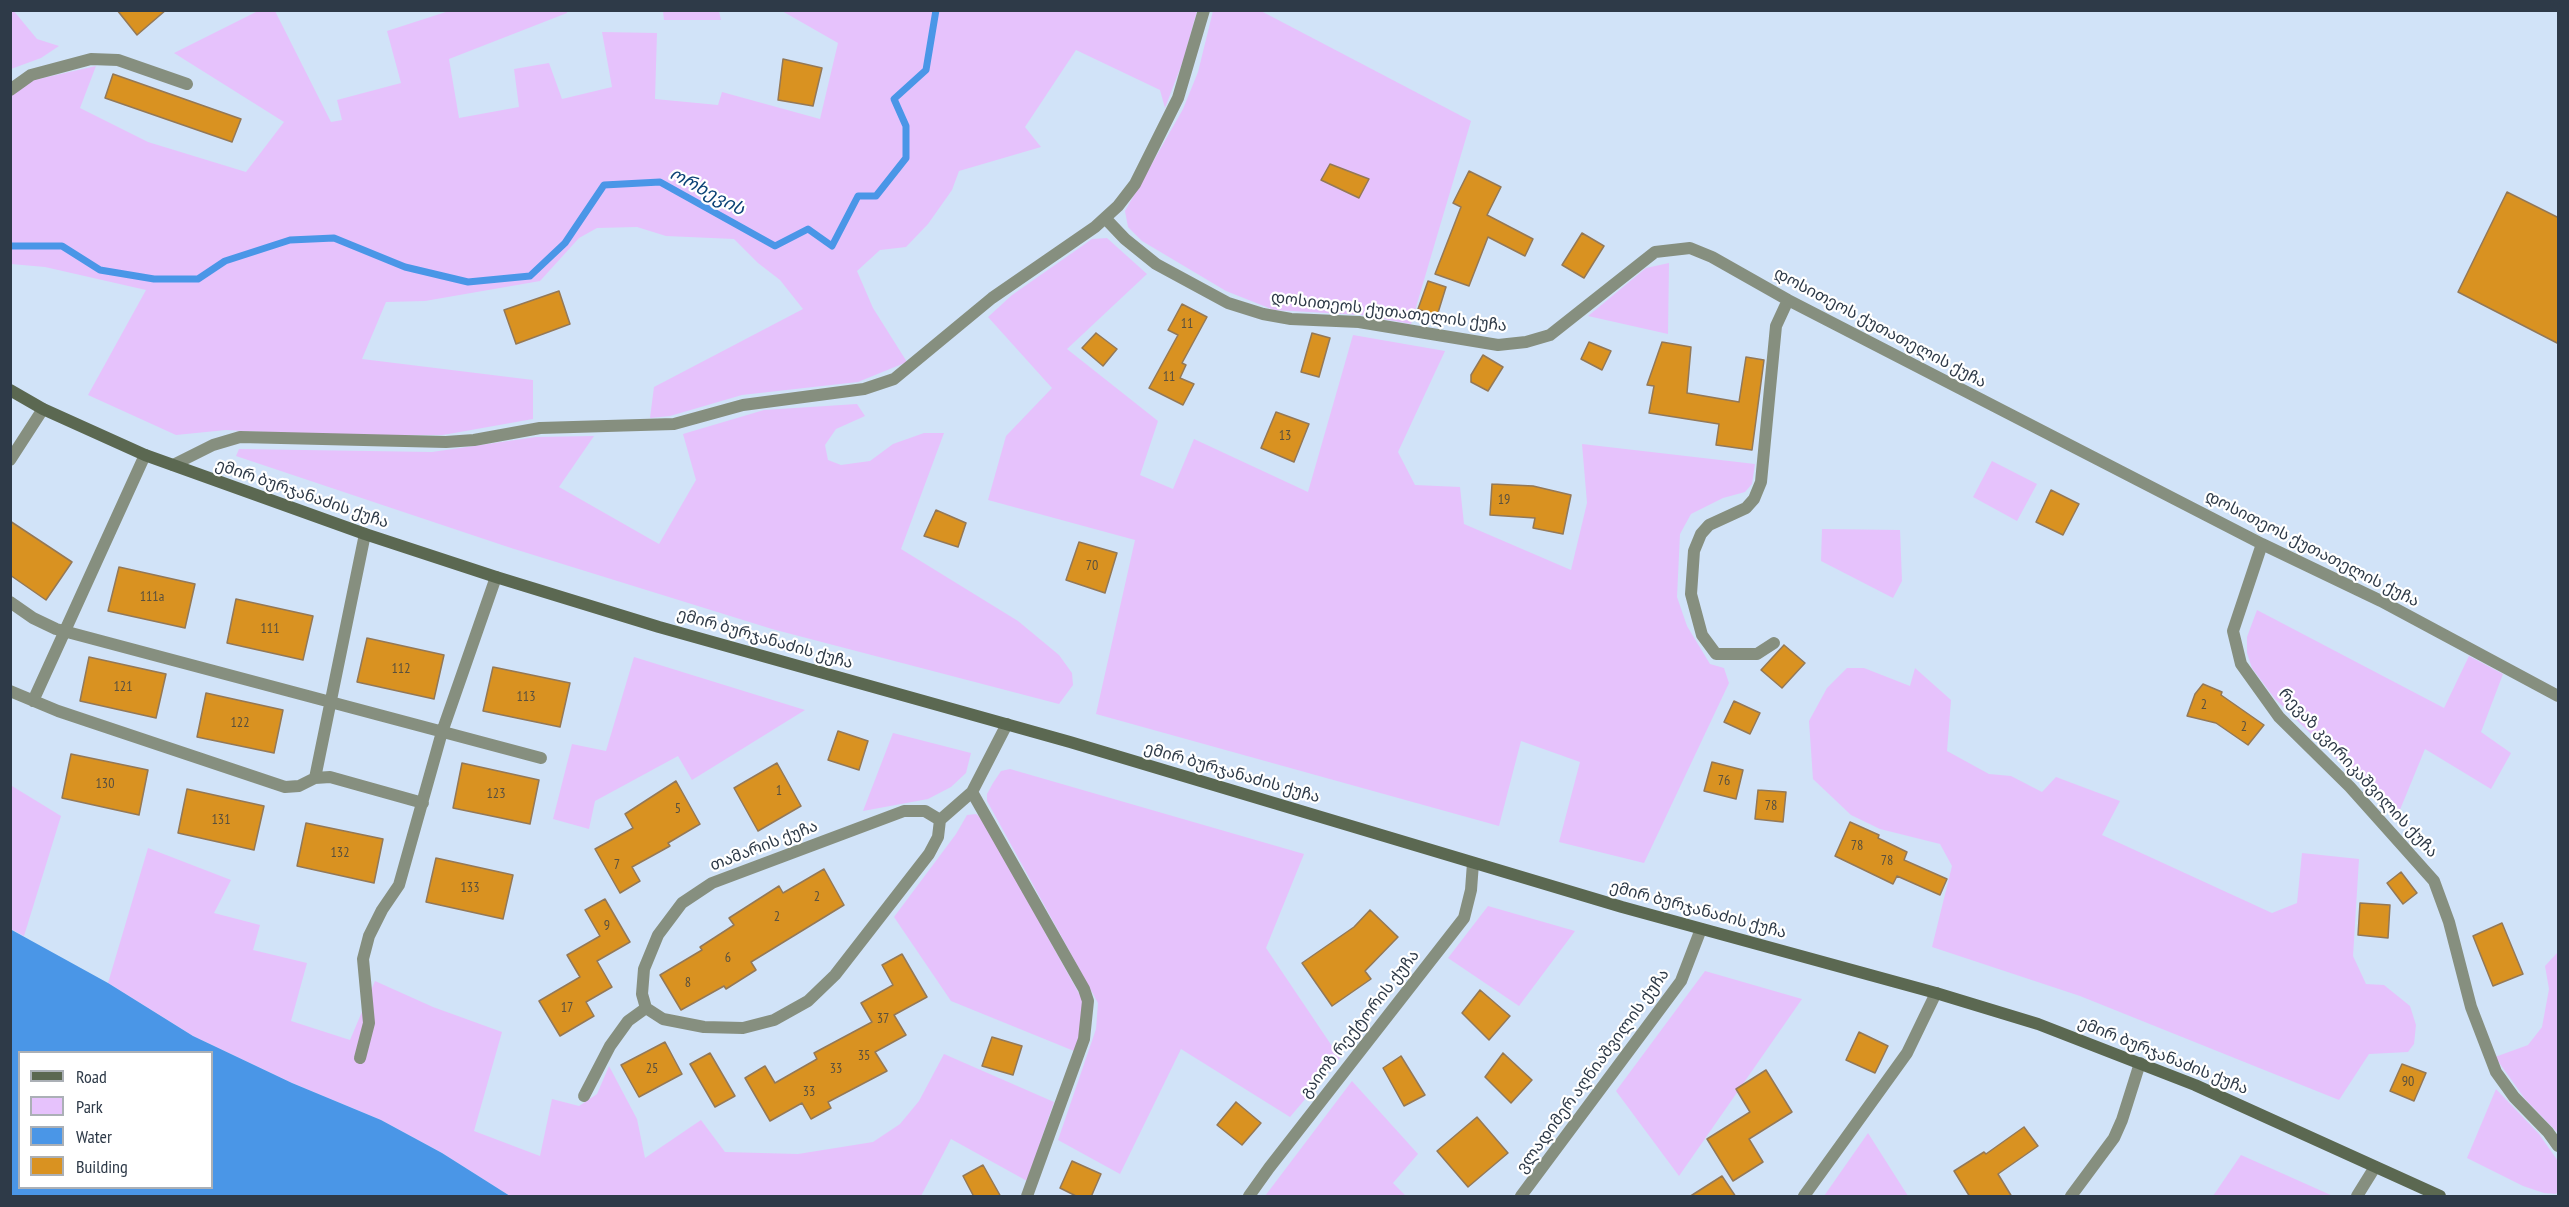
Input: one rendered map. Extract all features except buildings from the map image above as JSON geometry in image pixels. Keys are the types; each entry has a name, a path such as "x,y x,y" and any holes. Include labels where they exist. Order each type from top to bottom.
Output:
{"street":[{"path":"173,465 213,446 240,437 446,442 474,440 540,428 674,424 743,405 864,389 894,379 992,298 1105,218 1118,206 1134,184 1178,98 1204,10"},
{"path":"10,90 32,75 91,59 118,60 187,84"},
{"name":"დოსითეოს ქუთათელის ქუჩა","path":"1105,218 1125,239 1156,264 1227,303 1263,314 1291,319 1359,322 1498,345 1526,342 1550,335 1655,252 1690,248 1712,257 1788,300 2262,544 2381,601 2559,696"},
{"path":"1774,643 1756,654 1716,654 1702,635 1690,594 1694,551 1701,534 1709,525 1746,508 1754,499 1761,482 1776,326 1788,300"},
{"name":"ემირ ბურჯანაძის ქუჩა","path":"10,390 43,409 146,455 365,534 496,577 659,627 1007,724 1473,863 1701,929 1936,993 2038,1024 2195,1085 2440,1197"},
{"path":"10,460 43,409"},
{"path":"33,701 146,455"},
{"path":"315,778 365,534"},
{"name":"რევაზ კვირიკაშვილის ქუჩა","path":"2262,544 2233,631 2241,664 2279,717 2350,787 2434,881 2449,922 2471,1007 2496,1072 2514,1097 2559,1146"},
{"path":"360,1058 369,1023 363,959 369,936 399,885 442,732 496,577"},
{"path":"10,602 33,618 65,632 541,758"},
{"path":"10,691 33,701 285,787 299,786 315,778 330,777 423,803"},
{"path":"584,1096 610,1046 628,1021 646,1008 663,1019 704,1026 743,1028 774,1020 808,1002 835,975 929,854 938,837 940,820 972,792 1007,724"},
{"path":"972,792 1084,989 1088,1002 1084,1039 1028,1197"},
{"name":"თამარის ქუჩა","path":"646,1008 642,994 644,969 658,935 682,903 712,883 904,811 925,810 940,820"},
{"name":"გაიოზ რექტორის ქუჩა","path":"1249,1197 1269,1168 1464,918 1472,890 1473,863"},
{"name":"ვლადიმერ აღნიაშვილის ქუჩა","path":"1521,1197 1682,981 1701,929"},
{"path":"1804,1197 1907,1053 1936,993"},
{"path":"2071,1197 2114,1138 2140,1063"},
{"path":"2357,1197 2375,1167"}],"green space":[{"path":"13,10 37,39 59,46 41,58 11,69 10,11"},
{"path":"567,10 567,13 449,59 459,118 519,107 514,69 549,63 562,99 612,87 602,32 657,33 655,99 718,105 722,92 820,119 838,43 782,11 1197,11 1183,61 1165,108 1160,90 1076,50 1025,127 1041,147 959,171 952,190 928,224 906,247 880,250 857,271 873,308 907,362 858,382 742,395 670,416 650,418 654,387 803,309 780,280 758,263 734,239 666,236 637,227 597,228 579,238 540,281 425,301 386,302 362,359 533,380 533,419 443,435 326,435 226,430 176,435 88,395 146,290 45,267 11,264 10,97 34,80 96,66 80,108 148,142 246,172 284,122 174,53 258,11 275,11 331,122 342,120 337,100 401,83 387,31 449,11"},
{"path":"663,11 719,11 721,20 664,20"},
{"path":"1213,11 1261,11 1471,121 1411,324 1361,315 1274,310 1226,291 1142,241 1128,227 1125,211 1183,109 1198,72"},
{"path":"1107,238 1147,274 1067,349 1158,421 1140,475 1173,489 1194,439 1308,492 1353,335 1445,351 1398,452 1415,485 1460,487 1464,524 1571,570 1587,503 1582,444 1755,464 1752,484 1745,492 1723,498 1691,514 1680,534 1677,597 1687,626 1710,664 1724,668 1729,683 1644,863 1559,842 1580,762 1521,741 1499,826 1096,714 1135,540 988,500 1006,436 1052,388 988,317 1012,295 1092,239"},
{"path":"1669,263 1668,334 1588,316 1646,268"},
{"path":"857,404 865,416 836,429 825,445 828,460 841,465 870,461 893,444 924,433 944,433 901,549 1018,621 1059,655 1072,673 1073,685 1059,704 772,629 511,548 236,456 239,449 432,452 536,437 594,436 559,487 659,544 696,480 683,434 764,410"},
{"path":"1992,461 2037,484 2017,521 1973,497"},
{"path":"1822,529 1900,530 1902,581 1893,598 1821,561"},
{"path":"2257,610 2444,708 2469,656 2503,674 2481,732 2511,753 2491,789 2425,749 2397,817 2275,699 2252,668 2247,653 2247,637"},
{"path":"634,657 805,710 692,780 678,756 595,801 589,829 553,819 572,744 606,751"},
{"path":"1847,668 1864,668 1910,686 1915,668 1951,700 1947,751 1989,774 2011,776 2042,792 2056,777 2120,801 2102,835 2272,913 2297,903 2302,853 2359,859 2353,956 2366,984 2384,985 2410,1006 2416,1025 2414,1044 2408,1052 2369,1054 2339,1100 2080,996 1932,947 1952,866 1940,844 1880,829 1851,815 1813,779 1809,721 1827,688"},
{"path":"893,733 971,753 966,773 951,787 928,799 863,811"},
{"path":"1010,769 1304,854 1266,948 1340,1058 1290,1117 1181,1049 1120,1174 1058,1140 1096,1029 1098,1003 987,801 987,794 1001,771"},
{"path":"12,786 61,816 24,936 11,929"},
{"path":"976,814 983,820 1082,999 1082,1029 1074,1051 951,1001 894,917 956,834 967,815"},
{"path":"148,848 231,880 214,913 260,925 253,950 307,963 291,1021 350,1040 375,981 433,1007 502,1032 474,1131 540,1156 552,1099 579,1106 597,1094 609,1066 637,1119 645,1158 701,1120 725,1152 798,1154 873,1142 900,1124 919,1101 944,1054 1054,1102 1027,1181 951,1139 921,1196 510,1196 442,1153 381,1120 292,1083 193,1036 108,983"},
{"path":"1488,906 1575,931 1519,1006 1448,958"},
{"path":"2557,953 2558,1133 2525,1099 2495,1057 2528,1045 2542,1027 2549,989 2545,966"},
{"path":"1705,971 1802,999 1679,1176 1616,1091"},
{"path":"1352,1081 1418,1154 1393,1183 1406,1196 1265,1196"},
{"path":"2496,1089 2539,1134 2558,1161 2558,1191 2556,1194 2544,1193 2523,1186 2467,1158"},
{"path":"1868,1133 1908,1196 1824,1196"},
{"path":"2241,1155 2333,1196 2213,1196"}],"water":[{"path":"10,929 108,983 193,1036 292,1083 381,1120 442,1153 510,1196 11,1196"}],"waterway":[{"name":"ორხევის","path":"10,246 62,246 100,270 154,279 198,279 225,261 290,240 334,238 405,267 468,282 530,276 565,243 604,185 660,182 775,246 808,229 832,246 858,196 876,196 906,158 906,126 894,99 926,70 936,10"}]}
